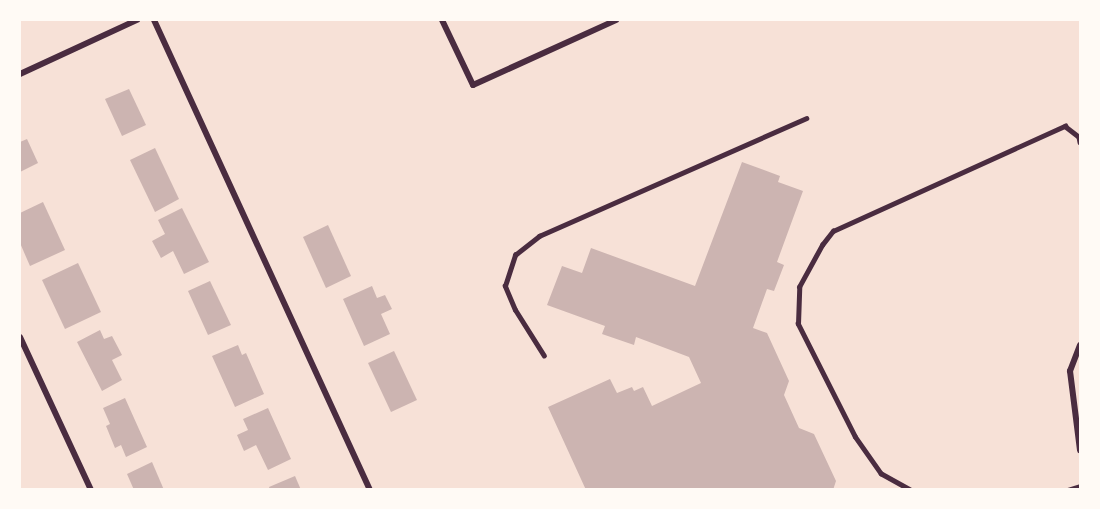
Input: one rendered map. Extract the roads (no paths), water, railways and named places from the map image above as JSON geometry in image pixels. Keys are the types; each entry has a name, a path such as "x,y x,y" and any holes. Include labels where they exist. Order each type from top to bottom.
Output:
{"street":[{"path":"20,74 137,20"},
{"path":"154,20 370,489"},
{"path":"442,20 473,85 616,20"},
{"path":"20,338 91,489"},
{"path":"1080,345 1070,371 1080,450"}],"lane":[{"path":"544,356 514,310 505,286 515,255 539,236 806,118"},
{"path":"910,489 881,474 855,437 798,324 799,287 822,245 833,231 1065,126 1079,137 1080,142"},
{"path":"1068,489 1080,486"}]}
